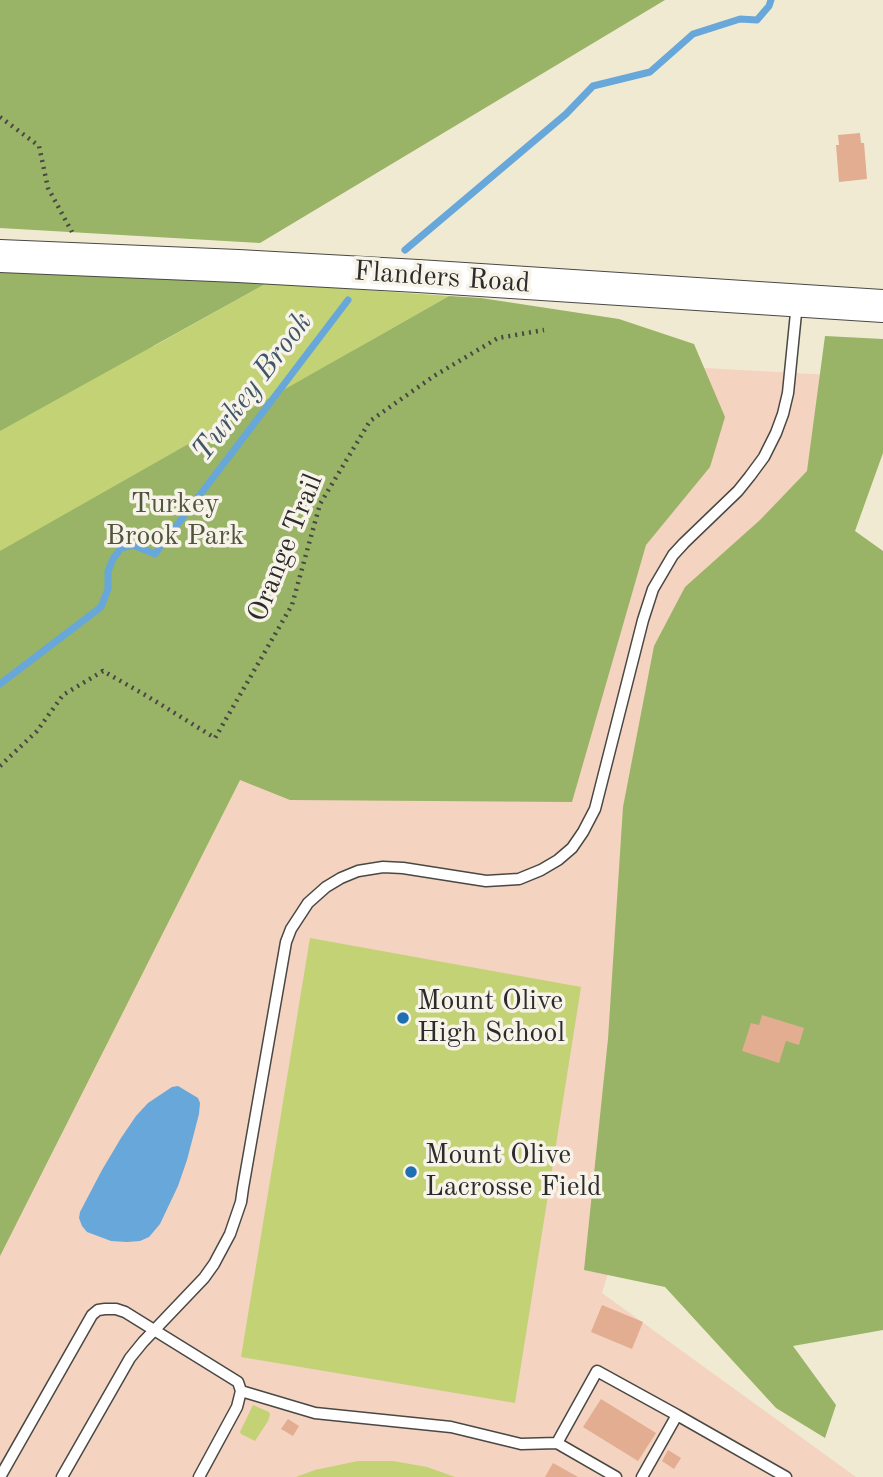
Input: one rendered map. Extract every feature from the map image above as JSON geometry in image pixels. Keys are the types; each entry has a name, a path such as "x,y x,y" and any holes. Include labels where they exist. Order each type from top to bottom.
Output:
{"main road":[{"name":"Flanders Road","path":"0,256 418,276 883,306"}],"lane":[{"path":"62,1477 130,1358 204,1278 230,1234 242,1195 286,942 308,902 341,878 358,871 383,867 486,881 519,879 558,860 572,848 583,832 595,809 653,589 684,542 738,491 750,476 764,457 776,433 788,393 797,302"},
{"path":"0,1477 92,1315 98,1310 116,1309 239,1382 242,1391 237,1407 199,1477"},
{"path":"557,1443 597,1371 786,1477"},
{"path":"242,1391 314,1413 451,1427 521,1444 557,1443 616,1477"},
{"path":"642,1477 677,1415"}],"path":[{"path":"0,117 39,146 48,188 76,239"},
{"name":"Orange Trail","path":"0,766 37,731 63,695 103,671 215,738 292,605 320,504 370,421 434,376 498,338 544,330"}],"shaded area":[{"name":"Mount Olive High School","path":"455,354 883,378 602,1293 856,1477 0,1477 0,1256"}],"green space":[{"path":"0,0 665,0 260,243 0,228"},
{"path":"0,272 267,283 0,431"},
{"name":"Turkey Brook Park","path":"267,283 449,296 354,350 455,354 0,1256 0,342 154,346"},
{"path":"449,296 481,298 619,319 694,344 725,417 710,467 646,545 572,802 290,800 240,780 0,1256 0,551"},
{"path":"825,336 883,339 883,453 855,531 883,551 883,1330 793,1346 836,1405 825,1438 776,1408 665,1287 584,1270 608,1039 623,807 654,646 685,587 760,520 807,471"},
{"name":"Mount Olive Lacrosse Field","path":"310,938 581,987 515,1403 241,1357"},
{"path":"253,1405 270,1415 255,1441 240,1432"},
{"path":"358,1461 393,1461 427,1467 455,1477 296,1477"}],"water":[{"path":"178,1086 198,1098 199,1114 178,1186 160,1224 149,1237 140,1241 111,1241 87,1232 79,1218 80,1212 121,1138 148,1103"}],"building":[{"path":"860,133 861,143 864,143 867,179 839,182 836,145 839,145 838,135"},
{"path":"762,1015 804,1028 799,1045 786,1041 779,1063 742,1051 751,1023 759,1025"},
{"path":"602,1305 643,1322 632,1349 591,1332"},
{"path":"601,1399 656,1433 638,1461 583,1427"},
{"path":"288,1419 299,1426 293,1436 281,1429"},
{"path":"668,1450 681,1458 674,1469 662,1461"},
{"path":"553,1463 578,1477 545,1477"}],"waterway":[{"name":"Turkey Brook","path":"405,250 566,114 593,86 650,72 693,34 740,19 757,20 771,0"},
{"name":"Turkey Brook","path":"0,684 101,607 108,589 108,571 121,548 133,545 155,554 348,300"}],"place":[{"name":"Mount Olive High School","path":"403,1018"},
{"name":"Mount Olive Lacrosse Field","path":"411,1172"}]}
